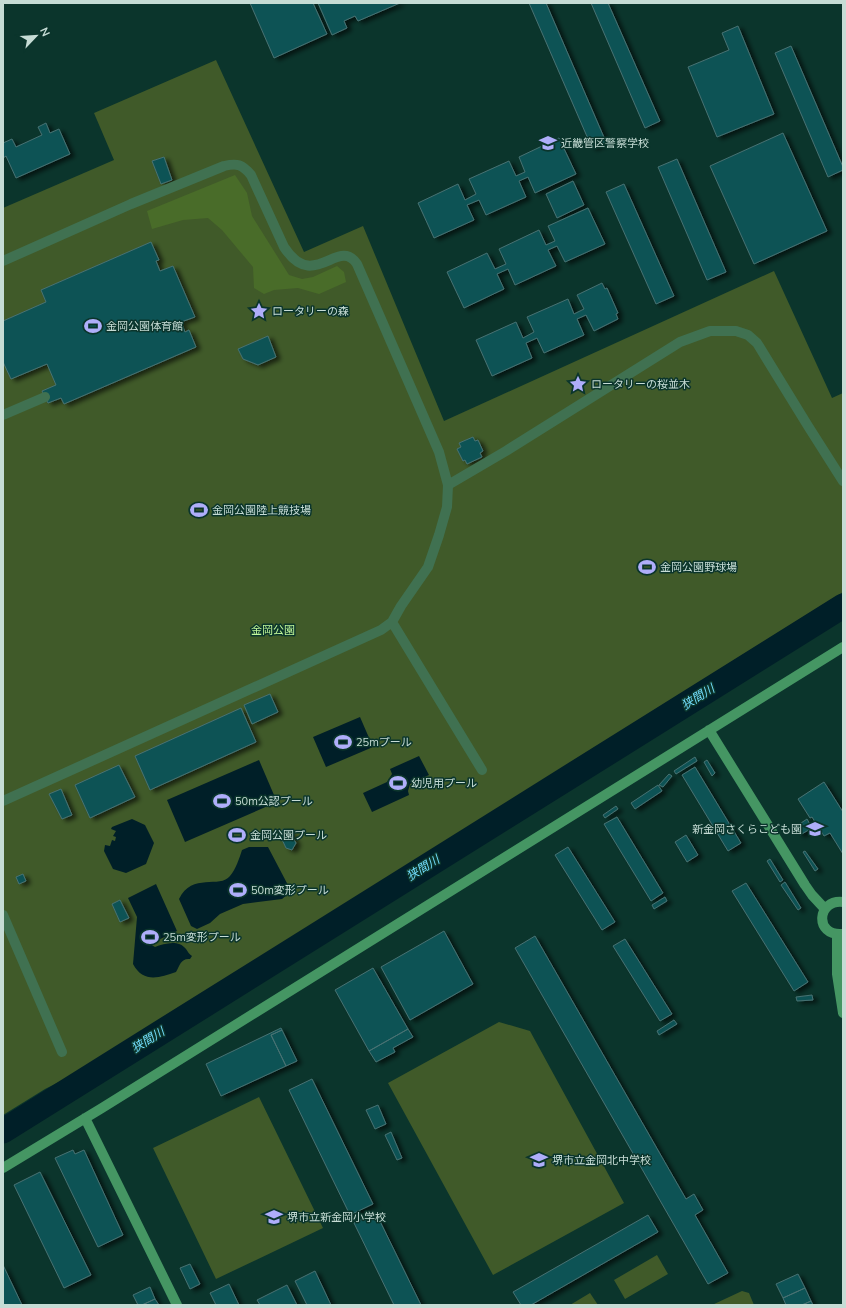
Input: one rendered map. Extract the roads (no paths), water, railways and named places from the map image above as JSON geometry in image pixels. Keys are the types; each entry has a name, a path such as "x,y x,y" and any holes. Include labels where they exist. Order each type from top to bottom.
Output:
{"street":[{"path":"3,260 131,204 224,166 235,163 245,168 251,175 284,247 297,263 306,266 319,265 341,255 353,257 439,452 448,486 446,507 428,567 401,606 392,622 381,630 3,801"},
{"path":"448,486 512,448 680,342 710,331 736,331 748,335 757,343 843,481"},
{"path":"3,415 45,397"},
{"path":"392,622 482,770"},
{"path":"3,1168 843,647"},
{"path":"709,730 812,895 825,909"},
{"path":"843,902 833,902 822,914 823,925 831,933 840,934 837,974 843,1013"},
{"path":"3,915 62,1052"},
{"path":"85,1118 177,1305"}],"water":[{"name":"25mプール","path":"360,717 373,747 326,767 313,737"},
{"name":"幼児用プール","path":"419,756 429,775 410,784 408,791 409,795 372,812 363,793 387,782 392,774 390,769"},
{"name":"50m公認プール","path":"259,760 277,802 185,842 167,800"},
{"path":"132,819 145,825 154,843 146,864 126,873 113,869 104,851 105,845 110,846 112,840 115,841 116,837 113,836 116,831 111,829 112,827"},
{"name":"50m変形プール","path":"249,847 268,847 289,887 288,894 282,899 243,904 220,914 210,923 197,929 191,926 179,899 185,891 198,883 225,880 234,870 242,850"},
{"name":"25m変形プール","path":"156,884 177,931 150,944 155,947 171,943 179,944 183,946 192,956 190,959 183,961 176,972 164,976 152,977 142,974 133,964 137,917 128,898"}],"waterway":[{"name":"狭間川","path":"3,1131 843,606"}],"place":[{"name":"近畿管区警察学校","path":"548,143"},
{"name":"ロータリーの森","path":"259,311"},
{"name":"金岡公園体育館","path":"93,326"},
{"name":"ロータリーの桜並木","path":"578,384"},
{"name":"金岡公園陸上競技場","path":"199,510"},
{"name":"金岡公園野球場","path":"647,567"},
{"name":"25mプール","path":"343,742"},
{"name":"幼児用プール","path":"398,783"},
{"name":"50m公認プール","path":"222,801"},
{"name":"新金岡さくらこども園","path":"815,829"},
{"name":"金岡公園プール","path":"237,835"},
{"name":"50m変形プール","path":"238,890"},
{"name":"25m変形プール","path":"150,937"},
{"name":"堺市立金岡北中学校","path":"539,1160"},
{"name":"堺市立新金岡小学校","path":"274,1217"}],"park label":[{"name":"金岡公園","path":"273,630"}]}
